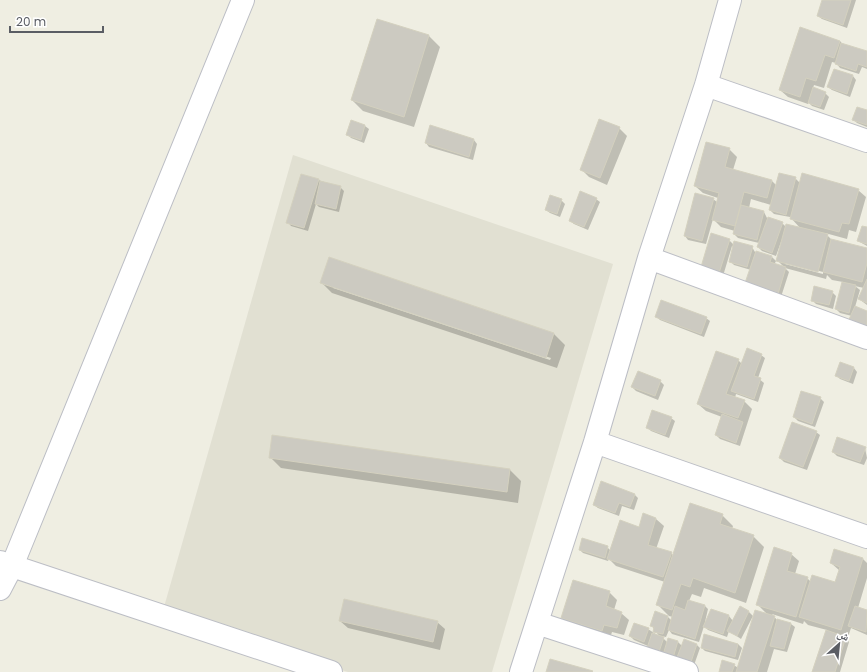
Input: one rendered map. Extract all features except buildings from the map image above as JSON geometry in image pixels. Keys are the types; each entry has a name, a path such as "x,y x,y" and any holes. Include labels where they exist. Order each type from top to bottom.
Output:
{"street":[{"path":"0,589 6,564 243,0"},
{"path":"522,672 595,442 649,258 706,84 730,0"},
{"path":"706,84 867,142"},
{"path":"649,258 867,338"},
{"path":"595,442 867,537"},
{"path":"6,564 331,672"},
{"path":"537,623 687,672"}],"shaded area":[{"path":"293,155 613,264 492,672 348,672 162,614"}]}
